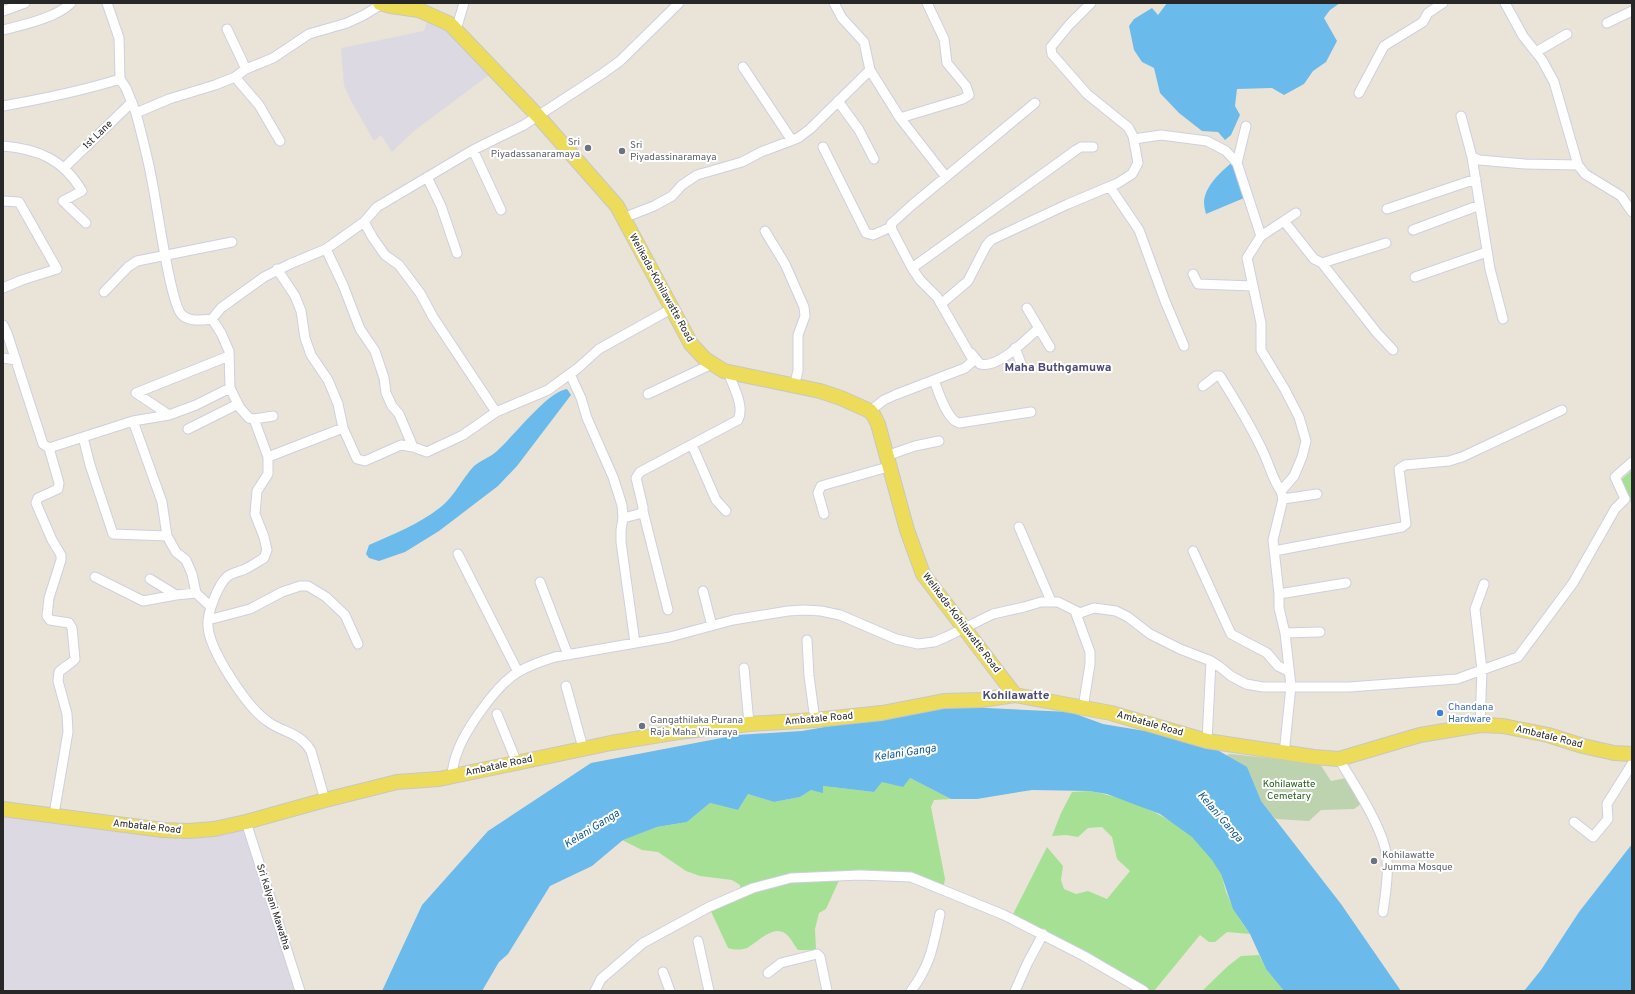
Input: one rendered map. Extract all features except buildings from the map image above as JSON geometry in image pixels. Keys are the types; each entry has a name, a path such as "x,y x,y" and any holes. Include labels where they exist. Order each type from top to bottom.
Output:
{"main road":[{"name":"Welikada-Kohilawatte Road","path":"381,3 419,10 445,21 456,30 538,116 611,198 691,344 712,364 728,372 842,398 870,411 878,424 887,462 907,530 923,574 965,627 1015,695"},
{"name":"Ambatale Road","path":"3,809 54,814 163,830 188,831 214,829 397,782 439,779 583,748 678,732 749,724 816,720 882,713 944,701 981,700 1015,695 1111,713 1207,741 1284,754 1339,759 1420,735 1480,725 1503,726 1548,735 1583,746 1614,753 1632,754"}],"street":[{"path":"3,11 25,3"},
{"path":"3,30 23,25 54,14 71,3"},
{"path":"107,3 119,38 120,79 136,113 151,177 165,255 176,304 182,315 189,319 212,319"},
{"path":"136,113 169,99 215,85 235,77 246,68 273,58 309,34 347,23 364,15 381,3"},
{"path":"456,30 464,3"},
{"path":"212,319 221,308 264,277 326,249 364,222 377,206 473,150 524,125 602,74 620,61 679,3"},
{"path":"834,3 842,18 864,42 870,70 900,118 946,177"},
{"path":"900,118 963,99 969,95 966,86 947,63 944,39 928,3"},
{"path":"941,304 968,281 986,246 991,240 1068,204 1110,187 1132,174 1136,168 1138,163 1134,139 1128,127 1087,94 1052,54 1051,47 1069,25 1091,3"},
{"path":"1359,93 1384,46 1423,22 1428,13 1443,3"},
{"path":"1504,3 1523,36 1536,52 1554,82 1578,166 1585,174 1621,196 1632,212"},
{"path":"1607,22 1632,11"},
{"path":"227,29 246,68"},
{"path":"1536,52 1567,34"},
{"path":"743,67 791,139"},
{"path":"623,218 654,206 672,196 682,185 697,175 742,162 791,139 798,138 810,129 870,70"},
{"path":"235,77 259,105 280,141"},
{"path":"3,106 100,86 120,79"},
{"path":"838,101 859,130 874,159"},
{"name":"1st Lane","path":"64,168 132,102"},
{"path":"823,147 866,234 873,235 891,227 894,220 1035,104"},
{"path":"1461,116 1472,157 1490,269 1503,319"},
{"path":"1236,163 1246,126"},
{"path":"1134,139 1161,135 1207,142 1226,151 1236,163 1261,236"},
{"path":"3,146 20,148 42,154 64,168 76,181 82,191 63,201 86,223"},
{"path":"912,268 1076,150 1093,147"},
{"path":"473,150 501,210"},
{"path":"1472,157 1479,160 1525,164 1578,166"},
{"path":"427,177 441,206 457,253"},
{"path":"1387,209 1476,179"},
{"path":"1110,187 1139,230 1165,301 1184,346"},
{"path":"3,201 19,202 57,270 22,280 3,288"},
{"path":"1413,230 1480,205"},
{"path":"1284,754 1291,686 1288,671 1285,633 1278,608 1279,594 1274,563 1273,540 1282,495 1294,476 1302,457 1306,441 1299,417 1284,388 1261,350 1261,323 1247,258 1261,236 1296,213"},
{"path":"1284,221 1314,259 1322,263 1377,333 1393,350"},
{"path":"364,222 385,255 399,265 420,293 496,412"},
{"path":"891,227 912,268 920,280 937,297 971,353 980,364 990,364 1002,358 1039,328"},
{"path":"765,231 786,264 804,307 805,316 798,335 798,371 794,386"},
{"path":"104,292 128,267 137,261 232,242"},
{"path":"1322,263 1386,243"},
{"path":"326,249 343,285 360,329 375,351 384,378 386,393 392,406 399,414 413,447"},
{"path":"1414,277 1487,252"},
{"path":"278,270 295,296 301,311 305,338 311,355 328,380 338,404 343,428 357,459 361,461 365,461 401,445 427,452 463,435 496,412 548,390 570,374 599,349 671,309"},
{"path":"1193,274 1198,284 1253,286"},
{"path":"1027,308 1050,348"},
{"path":"212,319 229,351 230,388 243,413 249,418 254,419 273,416"},
{"path":"3,325 7,333 43,444 49,448 59,483 58,489 38,498 36,503 52,540 58,548 61,560 49,598 47,616 50,620 69,623 72,628 75,659 72,663 65,666 59,672 58,681 67,714 68,732 54,814"},
{"path":"1015,348 1022,366"},
{"path":"870,411 884,400 965,368 972,362 971,353"},
{"path":"169,415 136,393 229,356"},
{"path":"3,358 16,360"},
{"path":"648,394 712,364"},
{"path":"668,610 642,511 643,507 636,478 637,475 645,469 734,424 740,415 740,408 728,372"},
{"path":"570,374 581,398 587,418 613,477 622,505 623,518 620,530 621,542 634,643"},
{"path":"1204,386 1216,376 1220,376 1242,411 1265,455 1282,495"},
{"path":"934,380 950,416 959,423 1031,412"},
{"path":"49,448 133,421 169,415 196,405 230,388"},
{"path":"188,430 238,404"},
{"path":"1274,550 1402,527 1406,524 1400,470 1402,466 1405,464 1449,461 1462,457 1562,410"},
{"path":"254,419 268,457 268,474 257,491 255,514 264,537 267,550 264,558 243,570 228,576 211,606 208,627 212,641 244,698 267,722 302,739 312,751 325,800"},
{"path":"133,421 162,502 167,536 176,552 186,560 192,574 196,593 211,606"},
{"path":"268,457 343,428"},
{"path":"83,437 90,465 113,534 167,536"},
{"path":"824,514 818,493 821,486 887,462 915,446 939,442"},
{"path":"692,445 716,500 726,511"},
{"path":"451,776 457,753 464,738 491,698 501,686 518,672 538,662 568,655 670,637 772,613 804,610 821,611 840,615 896,639 918,644 934,642 984,617 1002,611 1051,601 1058,602 1080,613 1094,608 1116,611 1128,617 1150,634 1180,649 1211,661 1231,676 1246,684 1264,687 1350,687 1457,679 1518,657 1573,583 1615,509 1625,499 1615,476 1632,462"},
{"path":"1282,495 1317,494"},
{"path":"623,518 639,514 642,511"},
{"path":"1019,527 1051,601"},
{"path":"1193,551 1231,634 1267,653 1278,666 1288,671"},
{"path":"458,554 518,672"},
{"path":"95,577 143,601 196,593"},
{"path":"150,580 176,595"},
{"path":"540,582 568,655"},
{"path":"1279,594 1346,582"},
{"path":"1480,725 1482,670 1475,608 1484,584"},
{"path":"208,620 250,609 282,592 300,586 308,586 326,597 345,615 358,644"},
{"path":"703,591 712,626"},
{"path":"1075,611 1090,652 1090,664 1083,708"},
{"path":"1285,633 1320,632"},
{"path":"807,640 809,676 816,720"},
{"path":"1207,741 1211,661"},
{"path":"744,668 749,724"},
{"path":"566,686 583,748"},
{"path":"497,714 517,763"},
{"path":"1339,759 1367,807 1383,841 1387,881 1384,912"},
{"path":"1574,822 1593,837 1608,819 1607,804 1632,764"},
{"name":"Sri Kalyani Mawatha","path":"246,822 300,991"},
{"path":"595,991 601,979 643,943 709,907 753,888 791,878 860,874 911,877 1004,914 1043,934 1144,991"},
{"path":"911,991 923,975 931,955 940,914"},
{"path":"1016,991 1028,962 1043,934"},
{"path":"698,941 709,991"},
{"path":"768,973 781,963 799,957 816,954 820,957 827,991"},
{"path":"663,972 670,991"}],"shaded area":[{"path":"429,16 452,30 493,72 414,131 392,152 381,135 374,141 351,101 344,86 341,48 424,31"},
{"path":"3,814 54,819 247,827 297,991 3,991"}],"green space":[{"path":"1632,470 1632,505 1621,480"},
{"name":"Kohilawatte Cemetary","path":"1231,754 1320,764 1331,781 1346,778 1361,804 1354,809 1321,810 1309,821 1276,819 1260,803 1245,770 1226,755"},
{"path":"910,778 951,799 934,800 931,807 945,879 943,890 911,877 841,876 826,909 819,913 815,929 816,950 798,950 786,934 781,931 771,932 747,948 737,950 728,948 709,907 741,893 740,885 732,880 700,876 686,871 658,852 642,850 622,840 657,827 687,822 710,803 738,810 748,794 774,802 800,797 811,790 823,786 874,792 882,782"},
{"path":"1089,791 1108,795 1146,808 1183,829 1198,842 1211,857 1221,874 1231,903 1250,934 1227,932 1215,942 1209,942 1200,935 1154,991 1144,991 1011,918 1047,847 1063,866 1061,880 1064,889 1076,894 1088,891 1107,899 1130,871 1117,859 1112,837 1102,827 1088,828 1078,837 1066,835 1052,836 1061,813 1072,792"},
{"path":"1259,955 1266,969 1284,991 1202,991 1228,966 1241,956"}],"water":[{"path":"1167,3 1340,3 1330,10 1324,18 1337,41 1326,62 1313,71 1304,84 1284,95 1272,88 1237,89 1235,106 1240,115 1231,135 1225,140 1218,132 1202,131 1179,113 1160,93 1154,68 1142,62 1134,50 1129,26 1134,19 1152,8 1158,15"},
{"path":"1231,163 1237,174 1244,198 1206,214 1204,202 1207,191 1214,180"},
{"path":"567,389 571,395 517,466 498,486 439,531 405,552 379,561 369,558 366,554 369,545 416,523 442,506 451,497 474,466 497,451 550,398"},
{"name":"Kelani Ganga","path":"945,706 1070,712 1103,724 1181,737 1212,747 1247,767 1261,801 1341,904 1401,991 1284,991 1266,969 1250,934 1233,909 1221,874 1212,860 1192,837 1160,814 1107,794 1089,791 1032,790 977,799 951,799 910,778 903,787 882,782 874,792 823,786 823,793 811,790 800,797 774,802 748,794 738,810 710,803 687,822 657,827 623,840 592,866 550,886 508,954 499,962 482,991 382,991 422,905 488,831 591,763 737,735 802,731"},
{"path":"1632,844 1632,991 1524,991 1541,970 1579,912"}],"place":[{"name":"Sri Piyadassanaramaya","path":"588,148"},
{"name":"Sri Piyadassinaramaya","path":"622,151"},
{"name":"Chandana Hardware","path":"1440,713"},
{"name":"Gangathilaka Purana Raja Maha Viharaya","path":"642,726"},
{"name":"Kohilawatte Jumma Mosque","path":"1374,861"}],"district":[{"name":"Maha Buthgamuwa","path":"1058,368"},
{"name":"Kohilawatte","path":"1016,696"}]}
